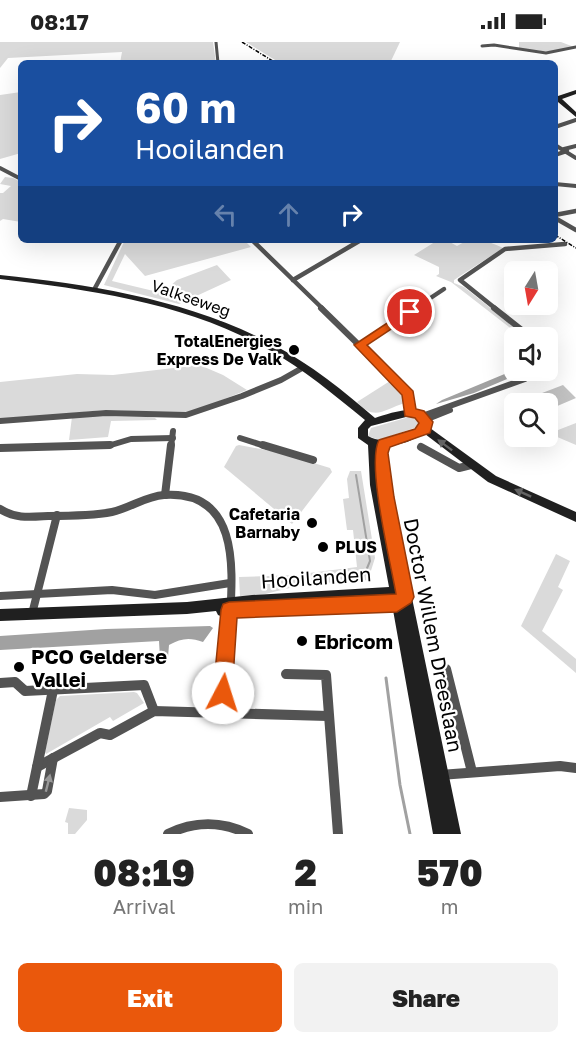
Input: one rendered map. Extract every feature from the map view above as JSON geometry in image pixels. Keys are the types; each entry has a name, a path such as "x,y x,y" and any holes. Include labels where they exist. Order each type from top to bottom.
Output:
{"main road":[{"path":"558,98 576,92"},
{"path":"562,96 560,101 576,118"},
{"path":"558,103 576,118"},
{"name":"Valkseweg","path":"0,277 95,288 170,305 215,321 257,340 304,368 332,387 369,424"},
{"path":"369,424 410,412 471,465 492,479 576,517"},
{"path":"378,444 424,422"},
{"name":"Doctor Willem Dreeslaan","path":"369,424 362,435 366,441 378,444 376,484 434,775 441,834"},
{"name":"Hooilanden","path":"0,615 187,608 202,612 230,607 399,598"},
{"name":"Doctor Willem Dreeslaan","path":"434,775 453,834"}],"street":[{"path":"216,42 218,60"},
{"path":"482,45 546,53 576,47"},
{"path":"558,126 576,118"},
{"path":"558,146 576,158"},
{"path":"558,154 576,146"},
{"path":"0,168 18,178"},
{"path":"558,185 576,186"},
{"path":"558,216 576,211"},
{"path":"558,219 576,230"},
{"path":"95,288 120,243"},
{"path":"255,243 408,394 410,412"},
{"path":"293,280 356,243"},
{"path":"518,327 460,280 505,249 566,244"},
{"path":"360,345 444,289"},
{"path":"0,421 106,413 186,415 242,396 304,368"},
{"path":"424,422 460,404 520,381"},
{"path":"0,448 111,445 130,439 173,435 165,495"},
{"path":"240,438 313,460"},
{"path":"421,447 459,468 471,465"},
{"path":"0,508 12,516 110,512 139,500 165,495 202,503 216,512 228,536 231,556 230,607 221,713"},
{"path":"32,614 57,515"},
{"path":"0,596 112,590 155,596 230,583"},
{"path":"446,669 472,772"},
{"path":"286,674 326,675 338,834"},
{"path":"0,683 15,682 25,692 144,685 154,711"},
{"path":"31,796 53,690"},
{"path":"37,767 100,733 110,735 154,711 328,716"},
{"path":"0,797 42,795 47,791 53,758"},
{"path":"434,775 560,766 576,768"},
{"path":"168,834 177,829 211,824 249,834"}],"shaded area":[{"path":"0,42 213,42 216,60 121,60 122,52 8,58 0,68"},
{"path":"246,42 400,42 391,60 275,60"},
{"path":"519,42 561,42 574,47 551,52 519,49"},
{"path":"18,92 18,154 0,159 0,95"},
{"path":"5,177 18,180 18,222 3,219 0,221 0,193 11,186 0,184"},
{"path":"124,243 247,243 251,247 145,276 125,254 112,281 162,293 177,280 217,265 231,280 179,304 104,285"},
{"path":"433,243 452,243 457,246 463,243 491,243 503,248 454,280 454,283 464,287 514,327 509,327 451,282 436,276 439,274 439,267 414,255"},
{"path":"195,363 223,375 247,390 192,412 104,410 0,420 0,382 77,374 113,375 191,366"},
{"path":"504,374 504,380 474,393 436,404"},
{"path":"390,381 405,397 405,403 375,413 363,408 357,402"},
{"path":"72,417 147,417 157,420 111,421 108,437 69,440"},
{"path":"409,417 417,419 420,426 379,440 368,436 371,428"},
{"path":"576,423 576,445 558,437 558,430"},
{"path":"236,446 281,453 330,468 332,472 292,524 224,467"},
{"path":"350,471 361,471 375,558 368,580 308,584 301,574 357,567 353,530 347,530 343,499 349,498 347,479"},
{"path":"556,554 570,561 558,587 563,590 542,631 576,659 576,673 521,626"},
{"path":"298,575 306,584 261,595 240,596 239,577"},
{"path":"210,626 213,628 203,642 194,639 178,641 169,645 168,657 160,658 159,641 0,650 0,636 106,629"},
{"path":"134,692 144,703 113,721 110,717 46,754 56,700 60,696"},
{"path":"69,808 87,810 87,820 75,834 68,834 68,823 65,822"}],"building":[{"path":"563,385 576,398 558,406 558,393 542,393"}],"waterway":[{"path":"356,475 370,561 363,578"},
{"path":"386,678 400,785 410,834"}],"railway":[{"path":"242,42 271,60"},
{"path":"558,237 576,248"}],"place":[{"name":"TotalEnergies Express De Valk","path":"294,350"},
{"name":"Cafetaria Barnaby","path":"312,523"},
{"name":"PLUS","path":"323,547"},
{"name":"Ebricom","path":"302,641"},
{"name":"PCO Gelderse Vallei","path":"19,667"}],"route":[{"path":"223,693 229,610 397,604 405,597 386,497 381,453 383,444 420,432 425,429 426,422 420,414 410,412 408,394 360,345 410,312"}]}
